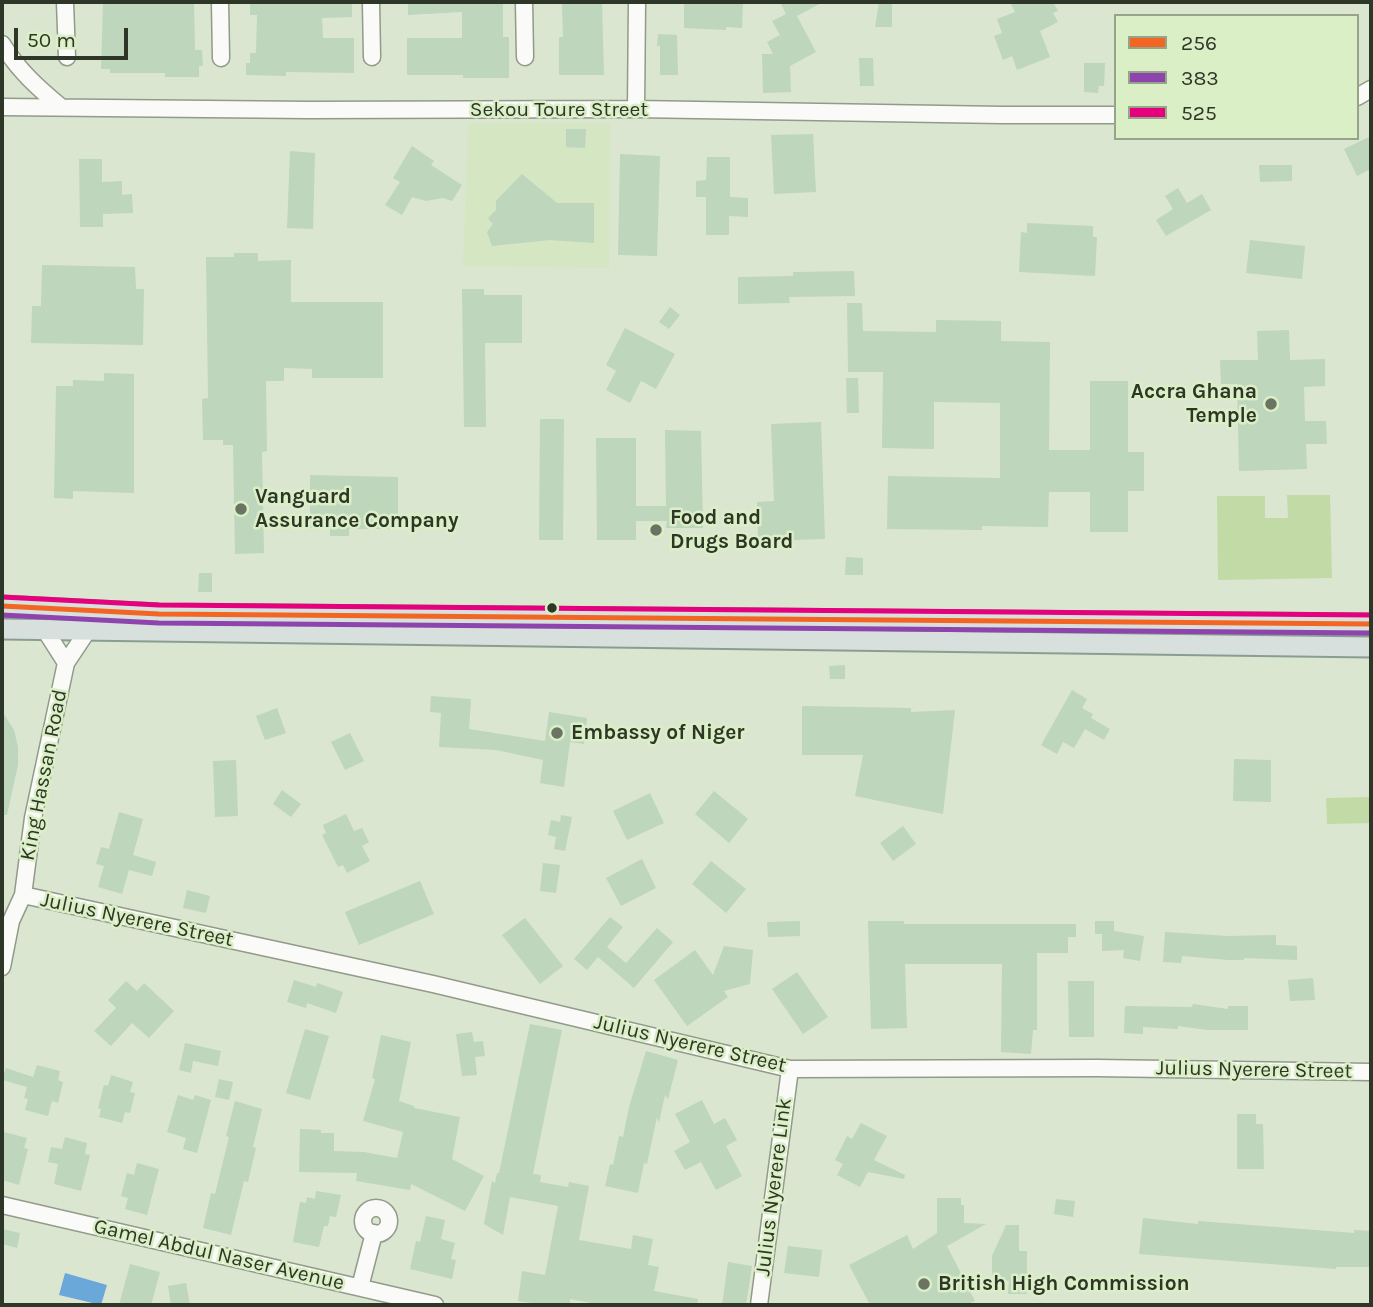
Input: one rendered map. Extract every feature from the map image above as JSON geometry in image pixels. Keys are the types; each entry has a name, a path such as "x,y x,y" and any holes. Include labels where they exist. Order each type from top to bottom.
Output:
{"main road":[{"path":"2,606 159,614 1371,624"},
{"path":"2,629 1371,646"}],"street":[{"path":"65,2 66,57"},
{"path":"220,2 221,58"},
{"path":"371,2 372,58"},
{"path":"524,2 525,57"},
{"path":"636,109 637,2"},
{"path":"2,44 14,64 61,107"},
{"name":"Sekou Toure Street","path":"2,107 636,109 1114,115"},
{"name":"King Hassan Road","path":"45,630 66,663"},
{"name":"King Hassan Road","path":"2,967 11,922 23,895 33,818 66,663 88,630"},
{"name":"Julius Nyerere Street","path":"23,895 433,984 790,1069 1097,1068 1371,1072"},
{"name":"Julius Nyerere Link","path":"759,1305 790,1069"},
{"name":"Gamel Abdul Naser Avenue","path":"2,1205 435,1305"},
{"path":"360,1287 374,1233"}],"shaded area":[{"path":"468,123 610,123 609,268 463,266"},
{"path":"1287,495 1330,495 1332,578 1218,580 1217,496 1265,496 1265,518 1288,518"},
{"path":"1371,797 1371,823 1327,824 1326,798"}],"water":[{"path":"65,1273 107,1285 101,1305 59,1295"}],"building":[{"path":"103,2 194,2 195,50 202,50 203,66 199,66 199,77 165,77 165,73 110,73 110,69 101,69"},
{"path":"250,2 352,2 352,17 322,18 323,38 354,38 354,73 286,72 286,76 246,75 246,63 250,63 250,53 256,53 257,15 250,15"},
{"path":"408,2 503,2 503,37 509,37 509,78 407,75 407,38 462,38 462,12 408,15"},
{"path":"562,2 602,2 604,75 559,75 559,37 563,37"},
{"path":"684,2 743,2 742,28 684,28"},
{"path":"780,2 823,2 797,16 816,52 790,66 791,92 763,93 762,54 773,54 767,42 780,35 772,21 786,14"},
{"path":"879,2 892,2 892,27 875,27"},
{"path":"1010,2 1053,2 1058,11 1053,13 1058,22 1040,31 1050,57 1017,70 1012,56 1003,60 994,36 1002,33 997,19 1015,12"},
{"path":"658,34 677,35 678,75 660,75"},
{"path":"859,58 873,58 874,86 860,86"},
{"path":"1084,63 1105,63 1104,86 1099,86 1098,93 1084,92"},
{"path":"566,129 586,129 585,148 566,147"},
{"path":"813,134 816,192 774,194 771,135"},
{"path":"1371,136 1371,169 1357,176 1344,149"},
{"path":"412,146 434,161 431,165 462,185 452,201 443,198 426,201 412,197 402,215 385,205 400,182 393,178"},
{"path":"290,151 315,153 313,229 287,228"},
{"path":"620,154 660,156 657,256 618,255"},
{"path":"707,157 730,157 730,197 748,198 748,217 729,216 729,235 706,235 706,197 696,197 696,181 706,180"},
{"path":"79,159 102,159 102,182 122,181 122,195 132,194 133,213 103,214 103,227 80,227"},
{"path":"1259,165 1292,165 1292,181 1260,182"},
{"path":"522,174 557,203 594,203 594,243 550,240 492,246 487,232 493,224 488,218 496,210 496,201"},
{"path":"1178,188 1187,203 1202,194 1211,210 1166,236 1156,220 1173,209 1165,196"},
{"path":"1027,223 1093,226 1093,237 1097,237 1095,276 1019,272 1021,232 1027,233"},
{"path":"1250,240 1305,246 1302,279 1246,273"},
{"path":"234,253 258,253 258,261 291,260 291,302 383,302 383,378 312,378 312,369 284,368 284,381 266,381 267,451 262,452 264,553 235,554 233,445 223,445 223,440 203,440 202,399 208,398 206,257 234,257"},
{"path":"42,265 135,267 136,289 144,289 143,345 31,343 32,306 41,306"},
{"path":"854,271 855,296 789,297 790,303 738,304 738,277 793,276 793,272"},
{"path":"462,289 484,289 484,295 522,295 522,343 485,343 486,427 464,427"},
{"path":"847,303 862,303 863,331 936,332 936,320 1001,321 1001,341 1050,342 1049,450 1090,450 1090,381 1128,381 1128,452 1144,452 1144,491 1128,491 1128,532 1090,532 1090,492 1049,492 1048,527 982,526 982,530 887,529 888,476 1000,478 1000,403 934,402 934,449 882,448 883,372 848,372"},
{"path":"670,307 680,315 669,329 659,322"},
{"path":"625,328 675,354 656,389 641,381 630,403 606,390 616,371 606,365"},
{"name":"Accra Ghana Temple","path":"1289,330 1290,360 1325,359 1325,386 1304,387 1305,421 1326,421 1327,444 1306,444 1307,469 1239,471 1237,384 1221,384 1220,360 1258,360 1257,331"},
{"path":"104,373 134,374 134,493 73,491 73,499 54,498 56,386 73,386 73,380 104,381"},
{"path":"846,378 858,378 859,413 847,413"},
{"path":"540,419 564,419 563,540 539,540"},
{"path":"821,422 825,539 758,541 757,502 774,501 771,424"},
{"path":"665,430 701,431 703,528 666,528 667,521 636,521 636,540 597,540 596,438 636,438 636,506 666,506"},
{"path":"310,475 398,477 398,529 349,529 349,536 330,536 330,528 310,528"},
{"path":"846,557 863,558 863,575 845,575"},
{"path":"199,573 212,573 212,592 198,592"},
{"path":"845,665 845,679 830,679 829,666"},
{"path":"1072,690 1087,699 1082,708 1093,714 1091,718 1110,729 1104,740 1085,729 1074,748 1063,742 1057,754 1041,745"},
{"path":"431,696 471,699 469,729 545,741 549,712 587,718 584,744 570,742 564,787 540,783 543,760 496,750 439,747 441,713 430,712"},
{"path":"802,706 911,708 911,712 955,710 943,814 855,796 863,755 802,755"},
{"path":"277,708 286,733 265,740 256,716"},
{"path":"2,711 14,730 18,747 18,765 7,815 2,815"},
{"path":"350,733 364,761 345,770 331,742"},
{"path":"1234,759 1271,760 1271,802 1233,801"},
{"path":"236,760 238,816 215,817 213,761"},
{"path":"282,790 301,804 291,817 273,804"},
{"path":"714,791 748,819 729,843 695,814"},
{"path":"650,793 664,823 627,840 613,811"},
{"path":"119,812 143,819 133,855 156,862 152,876 129,870 122,894 98,887 104,866 96,864 101,847 109,849"},
{"path":"346,814 354,831 362,828 369,842 362,846 370,861 347,873 343,865 338,867 322,835 326,833 323,825"},
{"path":"561,815 572,817 565,851 554,849 556,837 548,835 551,820 560,822"},
{"path":"903,826 916,844 893,861 880,843"},
{"path":"642,859 656,888 621,906 606,878"},
{"path":"711,861 746,889 726,913 692,884"},
{"path":"543,863 560,865 556,893 540,891"},
{"path":"420,881 434,914 359,945 345,912"},
{"path":"187,890 210,896 206,913 183,908"},
{"path":"610,917 623,927 607,947 626,963 657,928 673,942 634,988 598,957 587,970 574,959"},
{"path":"525,918 563,966 540,984 502,935"},
{"path":"800,921 800,936 768,937 767,922"},
{"path":"868,921 904,921 904,924 1076,924 1076,937 1068,937 1068,953 1037,953 1037,1030 1033,1030 1031,1054 1001,1052 1002,964 905,964 907,1028 871,1029"},
{"path":"1095,921 1114,921 1114,931 1144,936 1140,961 1123,958 1124,950 1102,951 1102,934 1095,934"},
{"path":"1165,932 1228,936 1276,935 1276,945 1297,946 1297,960 1228,960 1182,956 1181,963 1163,962"},
{"path":"724,946 753,950 750,984 724,991 728,997 687,1026 654,980 695,950 713,975"},
{"path":"797,972 828,1017 803,1034 772,989"},
{"path":"1313,978 1315,1000 1290,1001 1288,980"},
{"path":"294,980 316,987 317,983 343,992 336,1013 307,1003 306,1008 287,1002"},
{"path":"126,981 137,991 144,983 174,1011 149,1038 132,1023 111,1046 94,1031 116,1008 108,1000"},
{"path":"1068,981 1094,981 1094,1037 1069,1037"},
{"path":"1193,1004 1228,1009 1228,1006 1248,1006 1248,1030 1207,1030 1178,1026 1178,1029 1143,1027 1143,1034 1124,1033 1125,1006 1192,1007"},
{"path":"530,1024 562,1030 533,1174 541,1175 540,1182 568,1187 569,1182 589,1186 579,1240 631,1249 633,1235 653,1239 648,1265 659,1267 654,1291 698,1299 697,1305 602,1305 570,1299 570,1305 545,1305 518,1301 522,1271 545,1275 558,1206 510,1197 503,1235 484,1224 492,1181 495,1183 499,1173"},
{"path":"305,1029 329,1036 310,1100 286,1093"},
{"path":"472,1032 474,1042 483,1041 485,1056 475,1057 477,1075 462,1076 456,1034"},
{"path":"381,1035 411,1042 399,1101 414,1108 460,1117 452,1159 484,1176 465,1211 411,1184 410,1190 356,1181 357,1173 299,1172 300,1129 334,1133 334,1151 364,1152 397,1158 403,1132 363,1121 375,1079 372,1078"},
{"path":"185,1043 221,1051 218,1066 193,1061 191,1073 179,1070"},
{"path":"646,1051 678,1060 668,1099 665,1095 659,1123 657,1117 638,1193 605,1186 619,1136 623,1137"},
{"path":"37,1065 60,1071 58,1080 63,1082 58,1103 52,1101 48,1116 25,1110 27,1087 2,1080 6,1068 33,1077"},
{"path":"111,1075 133,1082 130,1092 135,1093 130,1113 125,1112 122,1123 99,1117 101,1109 98,1108 104,1085 108,1086"},
{"path":"219,1079 233,1082 229,1100 215,1097"},
{"path":"178,1095 193,1100 195,1095 211,1100 197,1153 183,1149 186,1138 167,1132"},
{"path":"702,1100 714,1124 725,1118 737,1140 726,1146 742,1176 716,1190 701,1162 685,1170 674,1151 690,1142 675,1114"},
{"path":"235,1101 262,1109 248,1182 244,1181 231,1235 203,1228 211,1193 215,1194"},
{"path":"1237,1114 1256,1114 1256,1124 1263,1124 1264,1169 1237,1169"},
{"path":"861,1123 887,1136 874,1160 905,1175 904,1179 868,1172 860,1187 837,1175 843,1164 835,1160 847,1136 852,1139"},
{"path":"4,1132 27,1138 24,1148 28,1149 19,1185 2,1180"},
{"path":"65,1137 87,1143 85,1154 90,1155 81,1191 54,1184 58,1164 48,1162 51,1147 62,1149"},
{"path":"137,1163 159,1169 147,1215 125,1209 128,1198 121,1196 127,1173 134,1175"},
{"path":"316,1191 341,1195 336,1217 330,1216 328,1226 324,1226 319,1247 293,1242 300,1202 306,1203 307,1197 315,1199"},
{"path":"937,1198 961,1198 961,1205 964,1205 964,1223 986,1224 947,1246 975,1301 966,1305 870,1305 849,1265 907,1235 913,1249 937,1233"},
{"path":"1056,1199 1075,1201 1073,1217 1054,1214"},
{"path":"426,1216 445,1220 441,1239 455,1243 451,1259 456,1260 452,1279 410,1269 416,1241 420,1242"},
{"path":"1143,1218 1354,1233 1354,1230 1371,1231 1371,1267 1336,1269 1139,1254"},
{"path":"1006,1225 1019,1225 1019,1251 1027,1251 1027,1294 1008,1294 1009,1281 1001,1280 1001,1275 992,1275 992,1256"},
{"path":"2,1229 20,1233 17,1248 2,1244"},
{"path":"788,1246 822,1250 819,1277 784,1273"},
{"path":"728,1262 752,1266 746,1305 722,1305"},
{"path":"130,1264 160,1272 151,1305 119,1305"},
{"path":"186,1283 190,1305 171,1305 168,1286"}],"transit line":[{"name":"525","path":"2,597 159,605 1371,615"},
{"name":"256","path":"2,606 159,614 1371,624"},
{"name":"383","path":"2,615 159,623 1371,633"}],"place":[{"name":"Accra Ghana Temple","path":"1271,404"},
{"name":"Vanguard Assurance Company","path":"241,509"},
{"name":"Food and Drugs Board","path":"656,530"},
{"name":"Embassy of Niger","path":"557,733"},
{"name":"British High Commission","path":"924,1284"}]}
